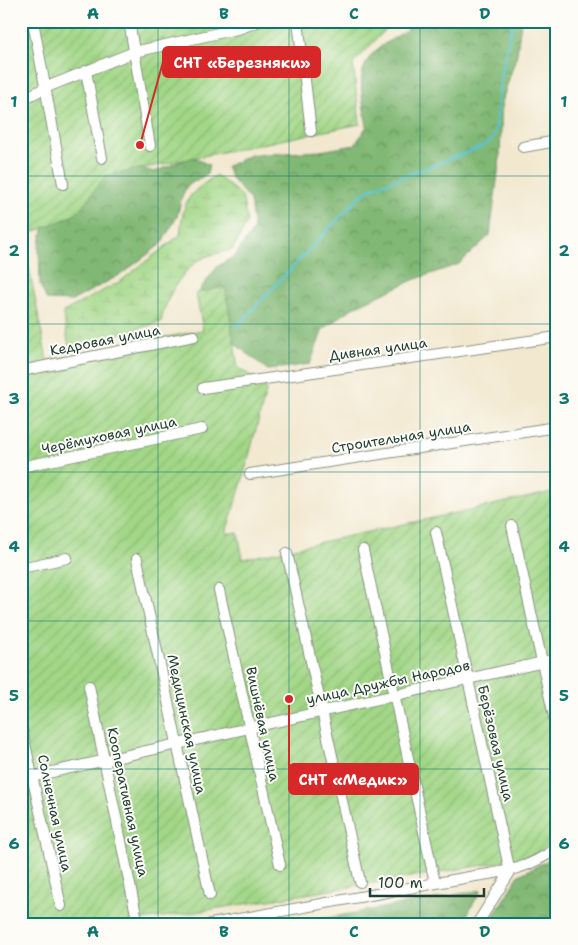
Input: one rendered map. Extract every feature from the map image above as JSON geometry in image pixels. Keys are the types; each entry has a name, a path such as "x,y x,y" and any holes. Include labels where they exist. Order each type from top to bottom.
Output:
{"street":[{"path":"33,21 47,87 63,184"},
{"path":"129,21 150,146"},
{"path":"21,100 47,87 134,52 241,28 259,21"},
{"path":"298,21 311,131"},
{"path":"86,71 102,158"},
{"path":"523,147 557,141"},
{"name":"Кедровая улица","path":"21,371 194,336"},
{"name":"Дивная улица","path":"202,388 557,337"},
{"name":"Строительная улица","path":"250,474 557,427"},
{"name":"Черёмуховая улица","path":"21,467 202,429"},
{"path":"512,526 557,730"},
{"name":"Берёзовая улица","path":"436,532 510,872"},
{"path":"363,550 435,883"},
{"path":"287,553 360,882"},
{"path":"21,568 67,558"},
{"name":"Медицинская улица","path":"137,559 210,895"},
{"name":"Вишнёвая улица","path":"219,590 280,865"},
{"name":"улица Дружбы Народов","path":"21,778 106,761 323,710 395,696 557,659"},
{"name":"Кооперативная улица","path":"89,686 106,761 138,924"},
{"name":"Солнечная улица","path":"21,726 61,906"},
{"path":"211,924 435,883 510,872 546,856 557,848"},
{"path":"477,924 510,872"}],"green space":[{"path":"21,21 394,21 353,64 360,124 105,176 77,214 26,235 28,262 47,360 203,330 196,293 225,287 238,367 267,388 242,482 226,533 238,533 243,559 557,491 557,838 533,857 113,924 21,924"},
{"path":"418,21 521,21 517,54 502,101 500,157 490,235 459,264 413,280 354,307 323,329 310,364 268,370 224,335 197,300 201,288 218,266 235,256 254,229 250,200 232,179 226,167 250,155 320,151 355,145 367,126 362,82 367,62 373,53"},
{"path":"192,157 209,165 207,174 187,186 182,196 177,217 161,244 123,273 72,301 47,300 40,285 39,247 43,230 71,194 99,168 137,167 154,172"},
{"path":"216,175 242,196 247,222 233,249 203,258 181,277 166,304 161,322 69,348 63,312 121,281 180,235 183,213 188,199 198,188"},
{"path":"557,856 557,924 488,924 519,875"},
{"path":"481,890 462,924 294,924"}],"waterway":[{"path":"236,327 360,196 370,189 481,147 491,141 495,134 500,80 513,21"}],"place":[{"name":"СНТ «Березняки»","path":"140,145"},
{"name":"СНТ «Медик»","path":"289,699"}]}
